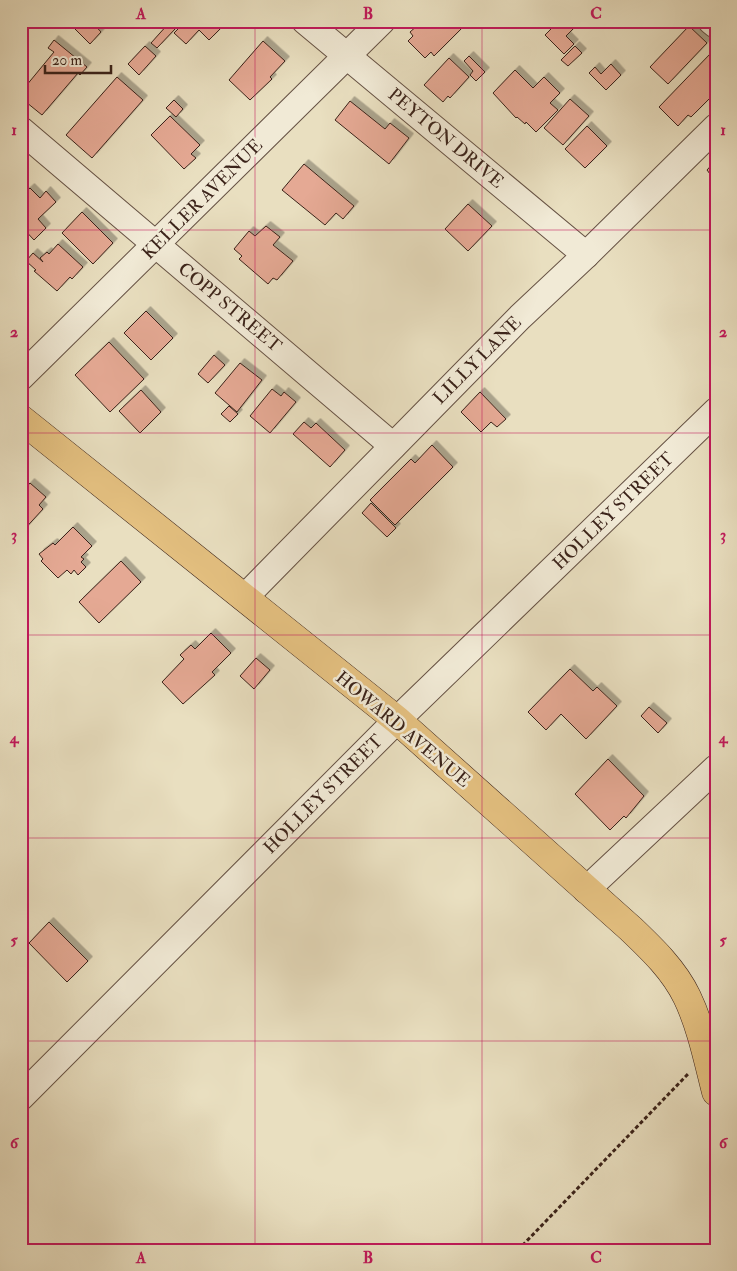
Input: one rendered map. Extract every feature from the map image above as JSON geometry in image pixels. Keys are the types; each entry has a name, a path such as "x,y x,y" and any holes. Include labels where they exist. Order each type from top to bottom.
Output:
{"main road":[{"name":"HOWARD AVENUE","path":"21,419 397,720 662,959 687,997 707,1054 716,1092"}],"street":[{"name":"PEYTON DRIVE","path":"305,21 586,255"},
{"name":"KELLER AVENUE","path":"21,377 382,21"},
{"path":"711,21 716,26"},
{"name":"LILLY LANE","path":"244,598 520,316 586,255 716,127"},
{"name":"COPP STREET","path":"21,130 393,446"},
{"name":"HOLLEY STREET","path":"21,1097 397,720 716,411"},
{"path":"586,890 716,768"}],"path":[{"path":"518,1250 707,1054"}],"building":[{"path":"80,21 91,21 101,32 90,44 74,28"},
{"path":"145,21 156,21 151,27"},
{"path":"186,21 228,21 209,40 199,30 186,44 174,33"},
{"path":"414,21 469,21 434,56 431,52 425,58 408,41 413,36 410,32 418,25"},
{"path":"559,21 579,23 566,36 574,44 564,54 545,35"},
{"path":"594,21 608,21 600,28"},
{"path":"21,22 28,28 21,35"},
{"path":"169,23 175,29 157,48 151,43"},
{"path":"689,26 707,43 668,84 650,67"},
{"path":"54,40 87,67 80,75 78,73 42,115 21,98 21,92 54,52 48,48"},
{"path":"263,41 285,61 270,77 272,79 250,100 229,80"},
{"path":"145,46 156,56 139,75 128,64"},
{"path":"575,46 582,53 568,66 561,60"},
{"path":"711,53 716,58 716,92 691,117 688,115 678,126 659,107"},
{"path":"469,56 485,72 476,81 470,75 473,71 464,61"},
{"path":"449,58 469,77 450,98 448,96 443,102 424,85"},
{"path":"611,64 621,75 606,90 589,73 595,67 601,74"},
{"path":"515,70 533,88 544,77 560,93 550,103 558,110 536,132 526,122 525,124 516,118 493,93"},
{"path":"117,77 143,100 92,158 66,135"},
{"path":"570,99 589,116 563,145 544,128"},
{"path":"174,100 183,109 176,117 166,108"},
{"path":"350,101 385,129 390,123 409,138 389,164 335,120"},
{"path":"170,116 200,145 191,154 196,158 184,169 151,135"},
{"path":"587,126 607,146 585,168 565,149"},
{"path":"716,160 716,182 707,170"},
{"path":"304,164 354,206 343,219 336,213 325,225 282,190"},
{"path":"30,188 40,198 46,191 56,202 38,219 46,228 34,240 21,226 21,196"},
{"path":"468,204 492,226 468,251 445,229"},
{"path":"82,212 113,243 93,264 62,233"},
{"path":"266,226 280,237 273,245 293,261 277,280 273,278 268,284 239,259 242,256 234,249 249,231 255,236"},
{"path":"58,244 83,267 57,291 34,271 36,270 26,261 33,253 43,262 40,258 47,252 49,254"},
{"path":"146,311 173,338 151,360 124,333"},
{"path":"109,342 144,379 110,412 75,375"},
{"path":"214,355 225,365 208,383 198,374"},
{"path":"240,363 262,380 237,412 215,393"},
{"path":"272,389 281,396 284,392 296,402 270,433 250,416"},
{"path":"141,390 161,412 140,433 119,411"},
{"path":"480,392 506,419 497,427 491,422 481,432 461,412"},
{"path":"229,406 238,414 230,422 221,414"},
{"path":"304,422 311,428 316,423 345,450 330,467 293,434"},
{"path":"432,445 453,467 395,525 370,500 411,459 415,463"},
{"path":"30,483 46,497 39,505 43,509 21,533 21,493"},
{"path":"371,503 396,528 387,537 362,513"},
{"path":"73,527 92,546 81,557 84,559 81,562 86,567 78,575 74,570 71,574 67,570 58,578 41,561 43,559 39,554 53,543 55,545"},
{"path":"121,561 141,582 99,623 79,602"},
{"path":"211,633 231,653 212,672 215,675 183,704 162,682 184,659 180,655 191,645 195,649"},
{"path":"256,658 270,670 254,689 240,676"},
{"path":"570,669 593,691 597,687 617,706 586,739 561,714 546,730 528,712"},
{"path":"649,707 667,723 658,733 641,716"},
{"path":"608,759 644,796 626,818 624,816 610,830 575,794"},
{"path":"49,922 88,961 67,982 29,943"}]}
